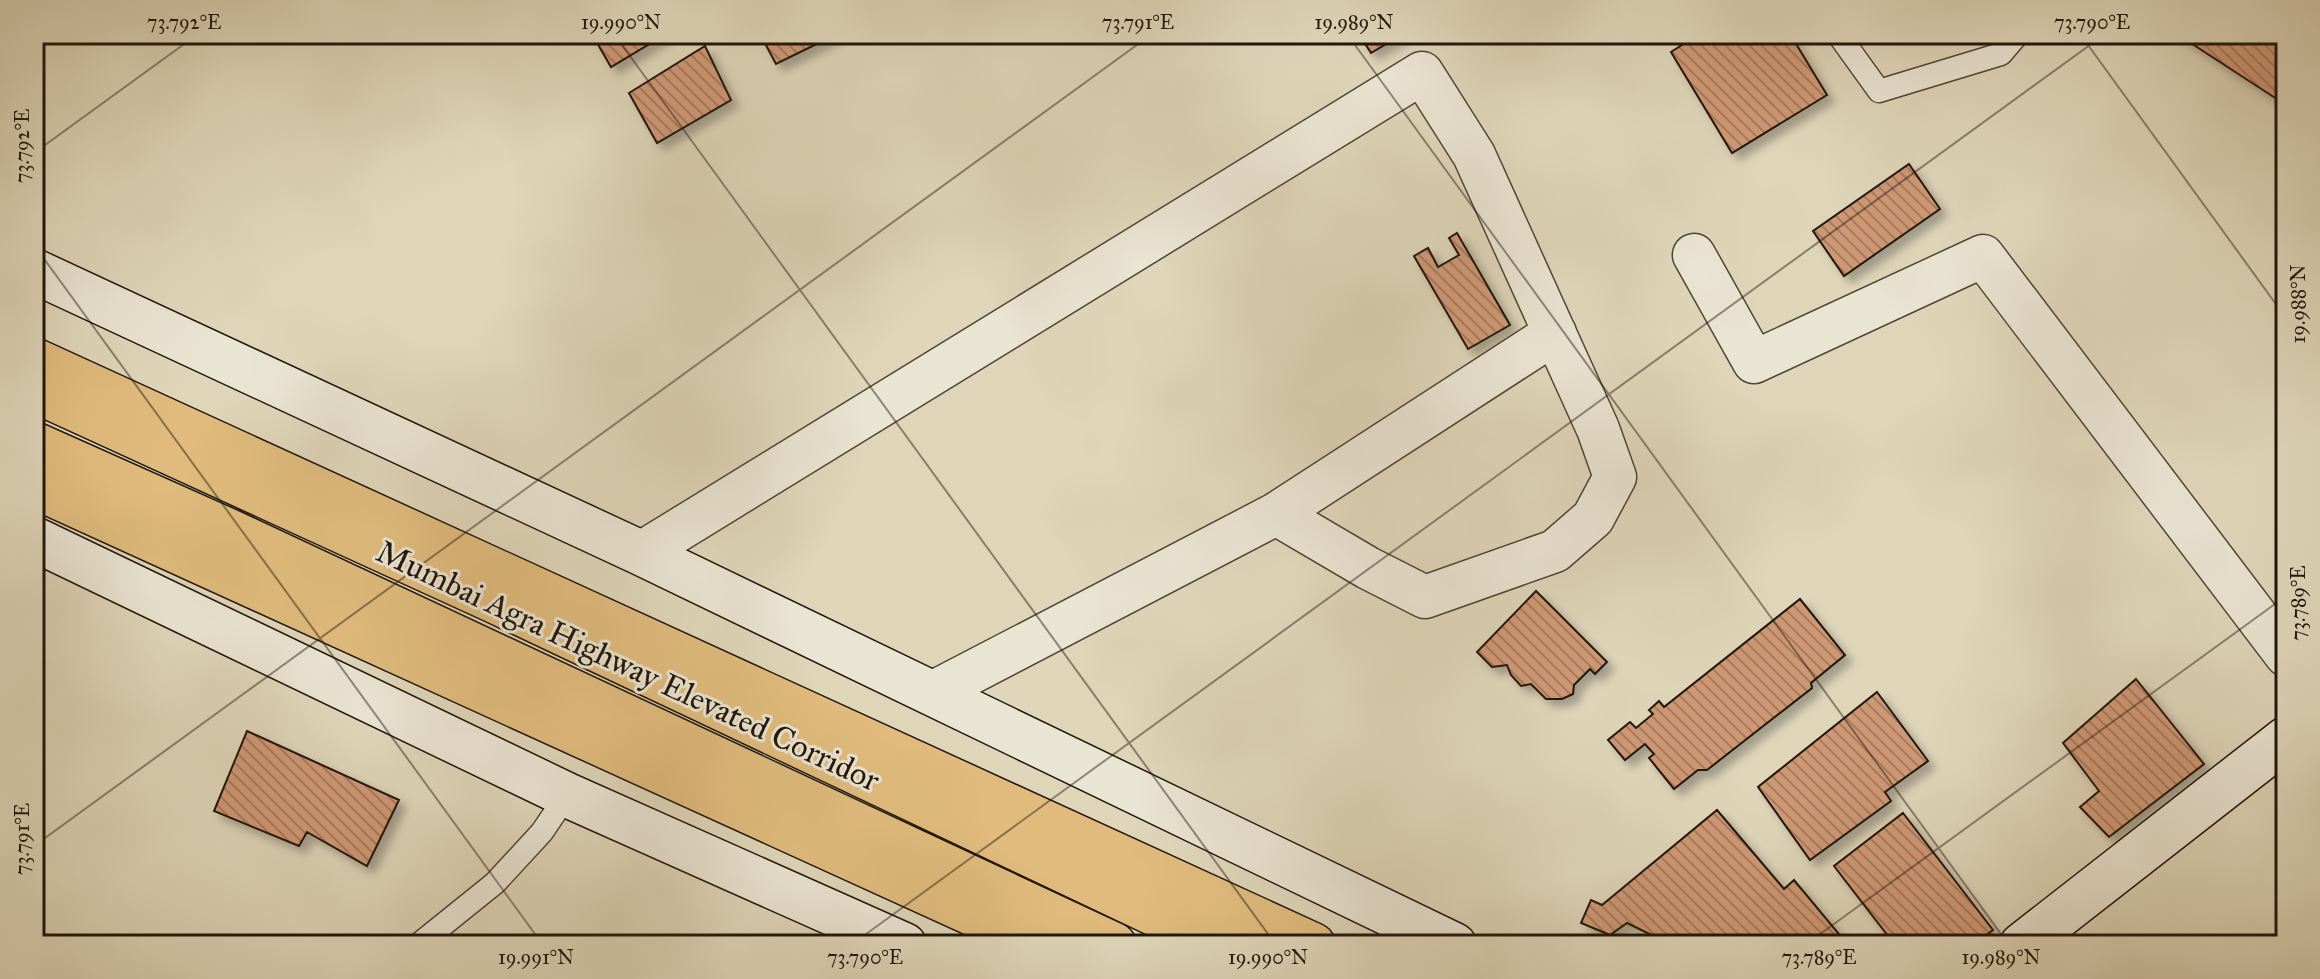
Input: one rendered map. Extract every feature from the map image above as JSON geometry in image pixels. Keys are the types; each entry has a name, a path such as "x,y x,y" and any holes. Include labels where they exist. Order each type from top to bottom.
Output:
{"main road":[{"path":"34,360 1313,945"},
{"name":"Mumbai Agra Highway Elevated Corridor","path":"34,390 497,602 1221,945"},
{"name":"Mumbai Agra Highway Elevated Corridor","path":"34,444 231,532 1114,945"},
{"path":"34,486 1042,945"}],"street":[{"path":"641,553 1422,73 1474,155 1598,429 1615,477 1593,518 1555,551 1425,597 1368,568 1276,514"},
{"path":"1694,255 1754,362 1983,256 2286,655"},
{"path":"34,271 934,692 1454,945"},
{"path":"934,692 1276,514 1555,333"},
{"path":"34,539 567,795 904,945"},
{"path":"2022,945 2286,739"}],"lane":[{"path":"1838,34 1879,91 2001,54 2018,34"},
{"path":"418,945 495,883 542,832 567,795"}],"building":[{"path":"592,34 666,34 611,67"},
{"path":"760,34 837,34 776,64"},
{"path":"1359,34 1403,34 1371,53"},
{"path":"1684,34 1790,34 1827,95 1732,153 1671,52 1688,41"},
{"path":"2177,34 2286,34 2286,105"},
{"path":"705,46 731,100 657,143 629,93"},
{"path":"1909,164 1940,209 1844,276 1813,231"},
{"path":"1457,233 1510,325 1468,349 1414,256 1428,248 1438,267 1459,255 1449,238"},
{"path":"1536,591 1607,662 1595,674 1590,669 1574,685 1573,694 1562,699 1546,699 1531,684 1521,686 1507,665 1492,667 1477,652"},
{"path":"1800,599 1845,655 1811,683 1812,688 1707,770 1698,770 1674,789 1649,758 1654,754 1645,744 1625,760 1608,740 1630,722 1636,728 1653,714 1649,710 1659,701 1664,707"},
{"path":"2136,679 2204,764 2109,837 2080,807 2099,791 2063,743"},
{"path":"1877,692 1928,761 1885,792 1891,801 1810,860 1758,787"},
{"path":"247,731 399,800 367,866 307,832 299,846 214,811"},
{"path":"1717,810 1784,889 1794,880 1848,945 1672,945 1627,923 1610,935 1581,923 1591,900 1602,905"},
{"path":"1903,813 1993,930 1973,945 1895,945 1834,866"}]}
